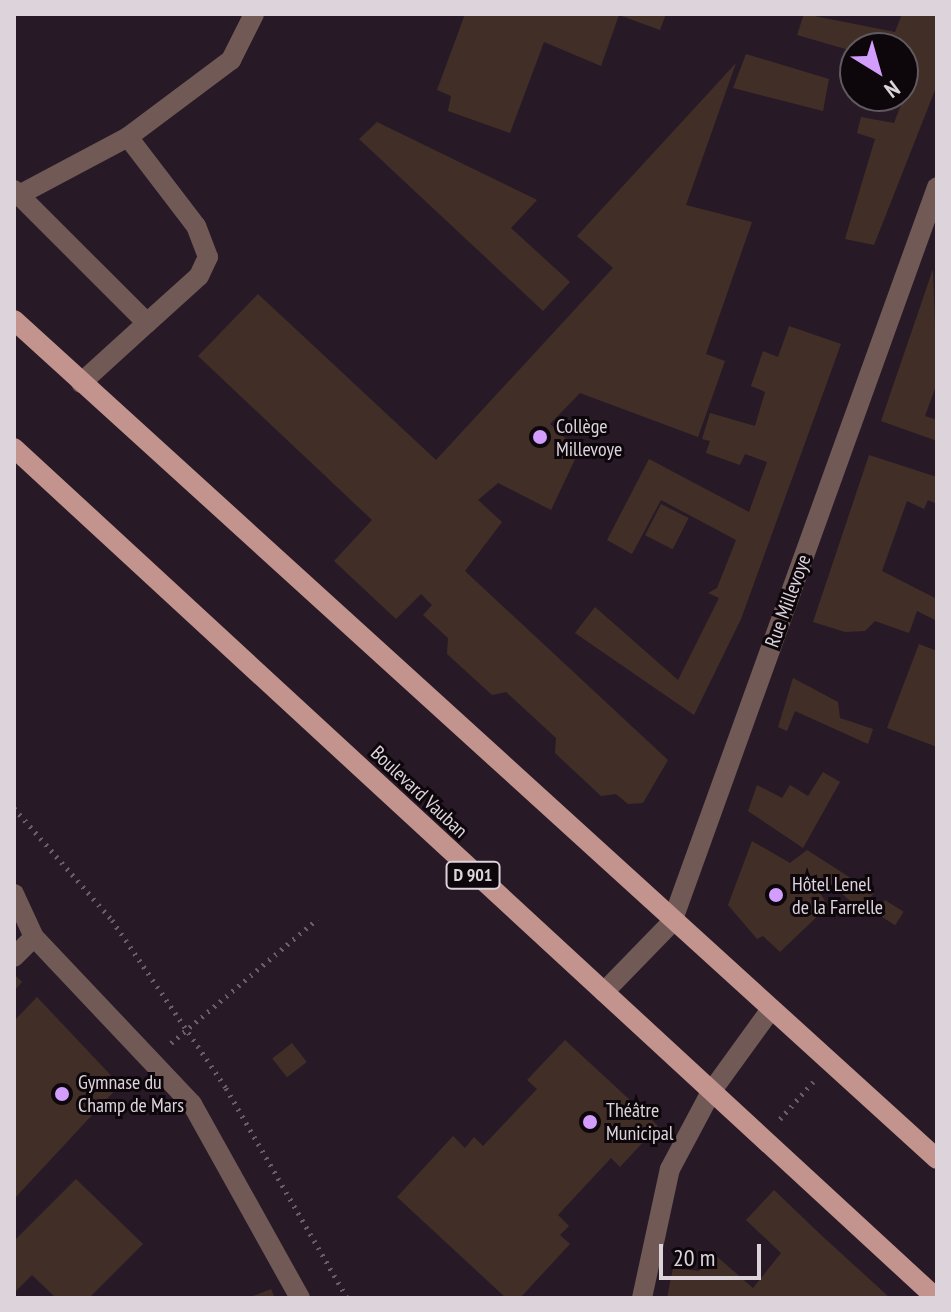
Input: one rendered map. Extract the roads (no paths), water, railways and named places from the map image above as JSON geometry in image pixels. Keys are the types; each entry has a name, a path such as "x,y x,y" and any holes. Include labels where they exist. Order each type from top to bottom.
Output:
{"main road":[{"path":"14,320 769,1012 937,1159"},
{"name":"Boulevard Vauban","path":"14,448 936,1298"}],"street":[{"path":"147,323 17,192 128,137 231,60 254,14"},
{"path":"81,383 199,276 208,257 196,226 128,137"},
{"name":"Rue Millevoye","path":"604,992 672,922 937,187"},
{"path":"14,894 34,937 192,1104 300,1298"},
{"path":"14,957 34,937"},
{"path":"642,1298 670,1169 711,1092 769,1012"}],"place":[{"name":"Collège Millevoye","path":"540,437"},
{"name":"Hôtel Lenel de la Farrelle","path":"776,895"},
{"name":"Gymnase du Champ de Mars","path":"62,1094"},
{"name":"Théâtre Municipal","path":"590,1122"}]}
